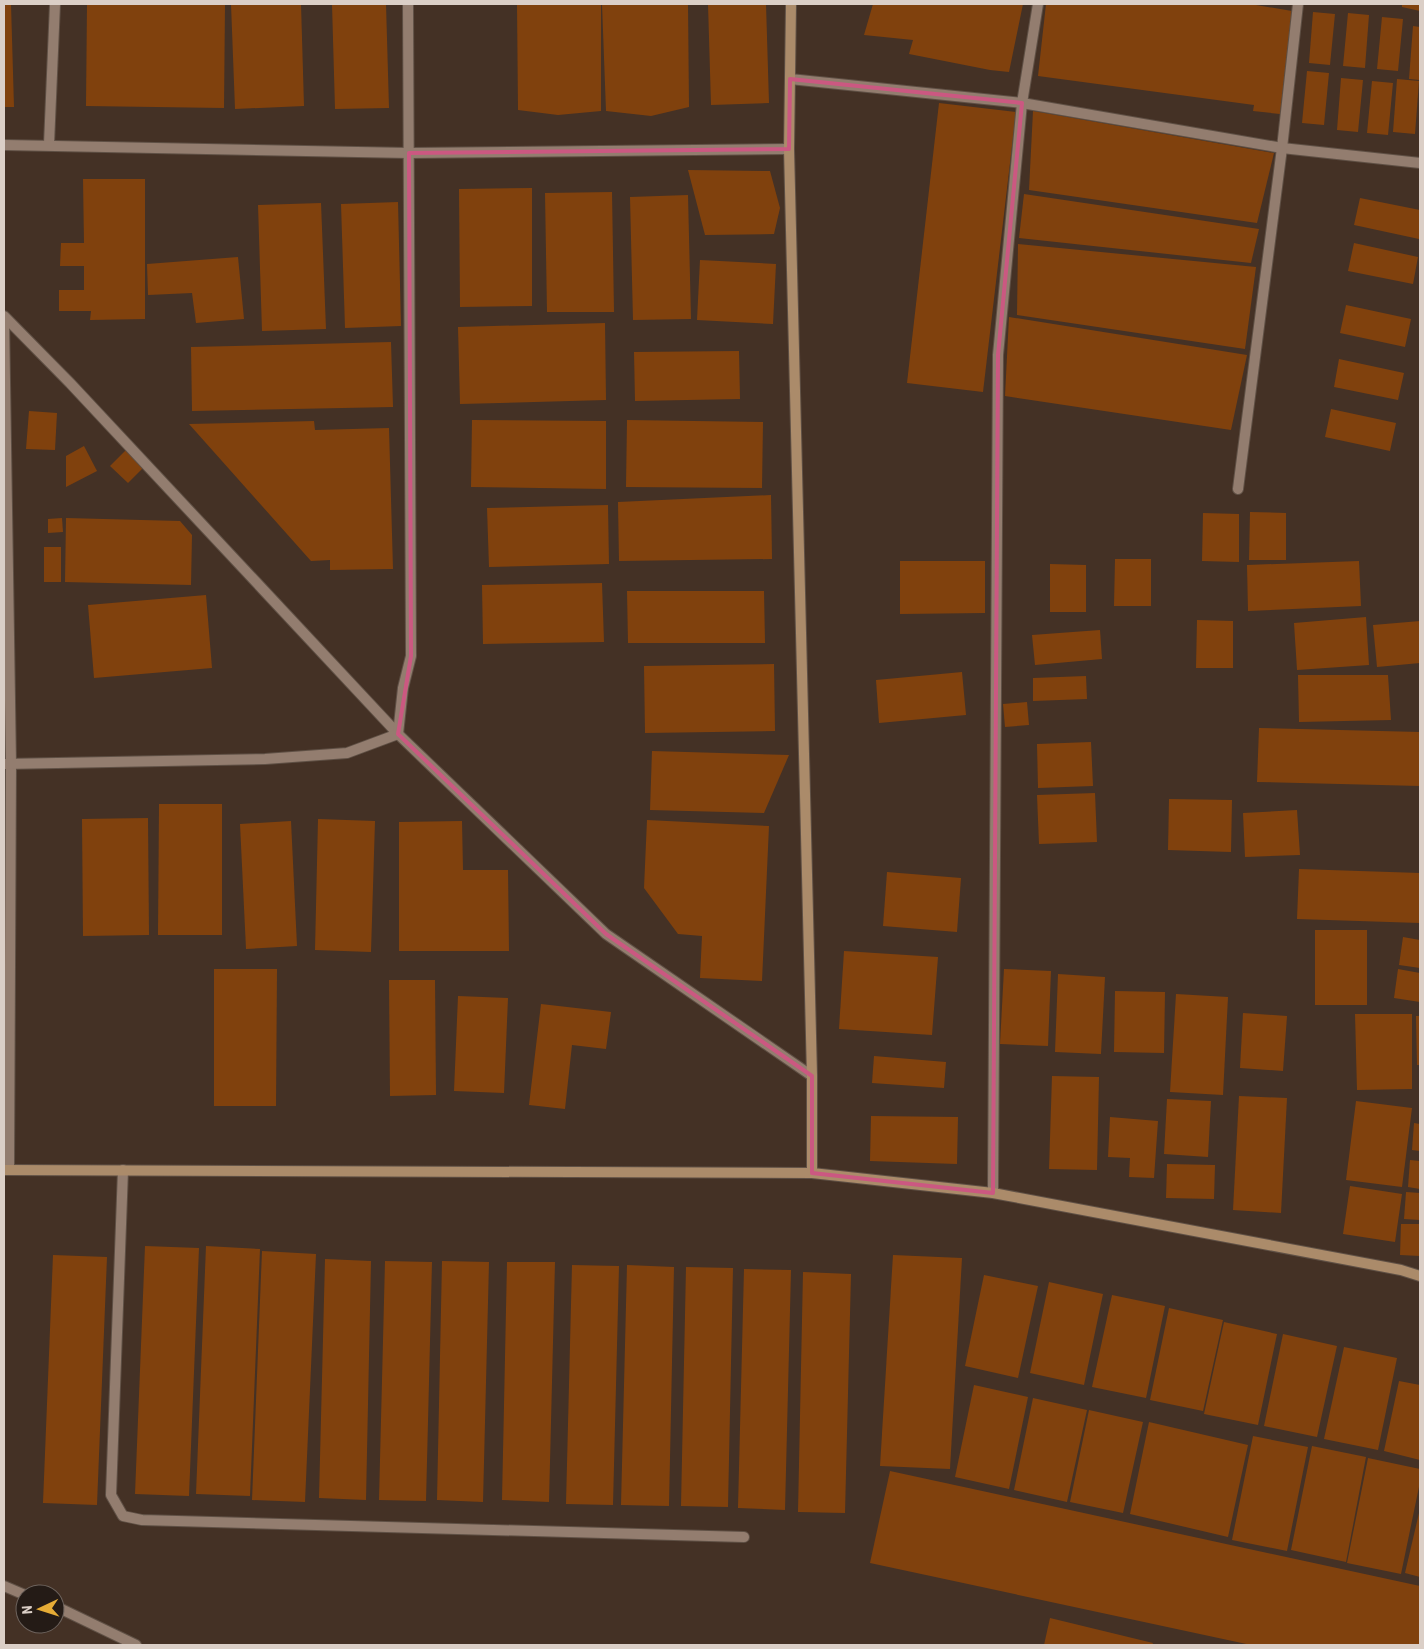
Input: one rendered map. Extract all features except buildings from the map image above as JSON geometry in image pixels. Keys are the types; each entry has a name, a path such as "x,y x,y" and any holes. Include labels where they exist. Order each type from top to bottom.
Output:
{"street":[{"path":"49,144 54,4"},
{"path":"398,734 403,688 411,656 408,4"},
{"path":"791,4 789,149 812,1076 812,1173"},
{"path":"993,1193 998,356 1022,103 1038,4"},
{"path":"1238,489 1282,148 1298,4"},
{"path":"790,79 1022,103 1282,148 1420,163"},
{"path":"4,144 410,153 789,149"},
{"path":"4,316 76,390 398,734 606,934 812,1076"},
{"path":"4,316 7,764 6,1170 812,1173 993,1193 1401,1270 1420,1276"},
{"path":"7,764 265,759 347,752 398,734"},
{"path":"123,1170 111,1495 123,1516 142,1520 744,1537"},
{"path":"65,1611 136,1645"}],"highlighted area":[{"path":"790,79 1022,103 998,355 993,1193 812,1173 812,1076 606,934 398,734 411,656 409,153 789,149"}]}
